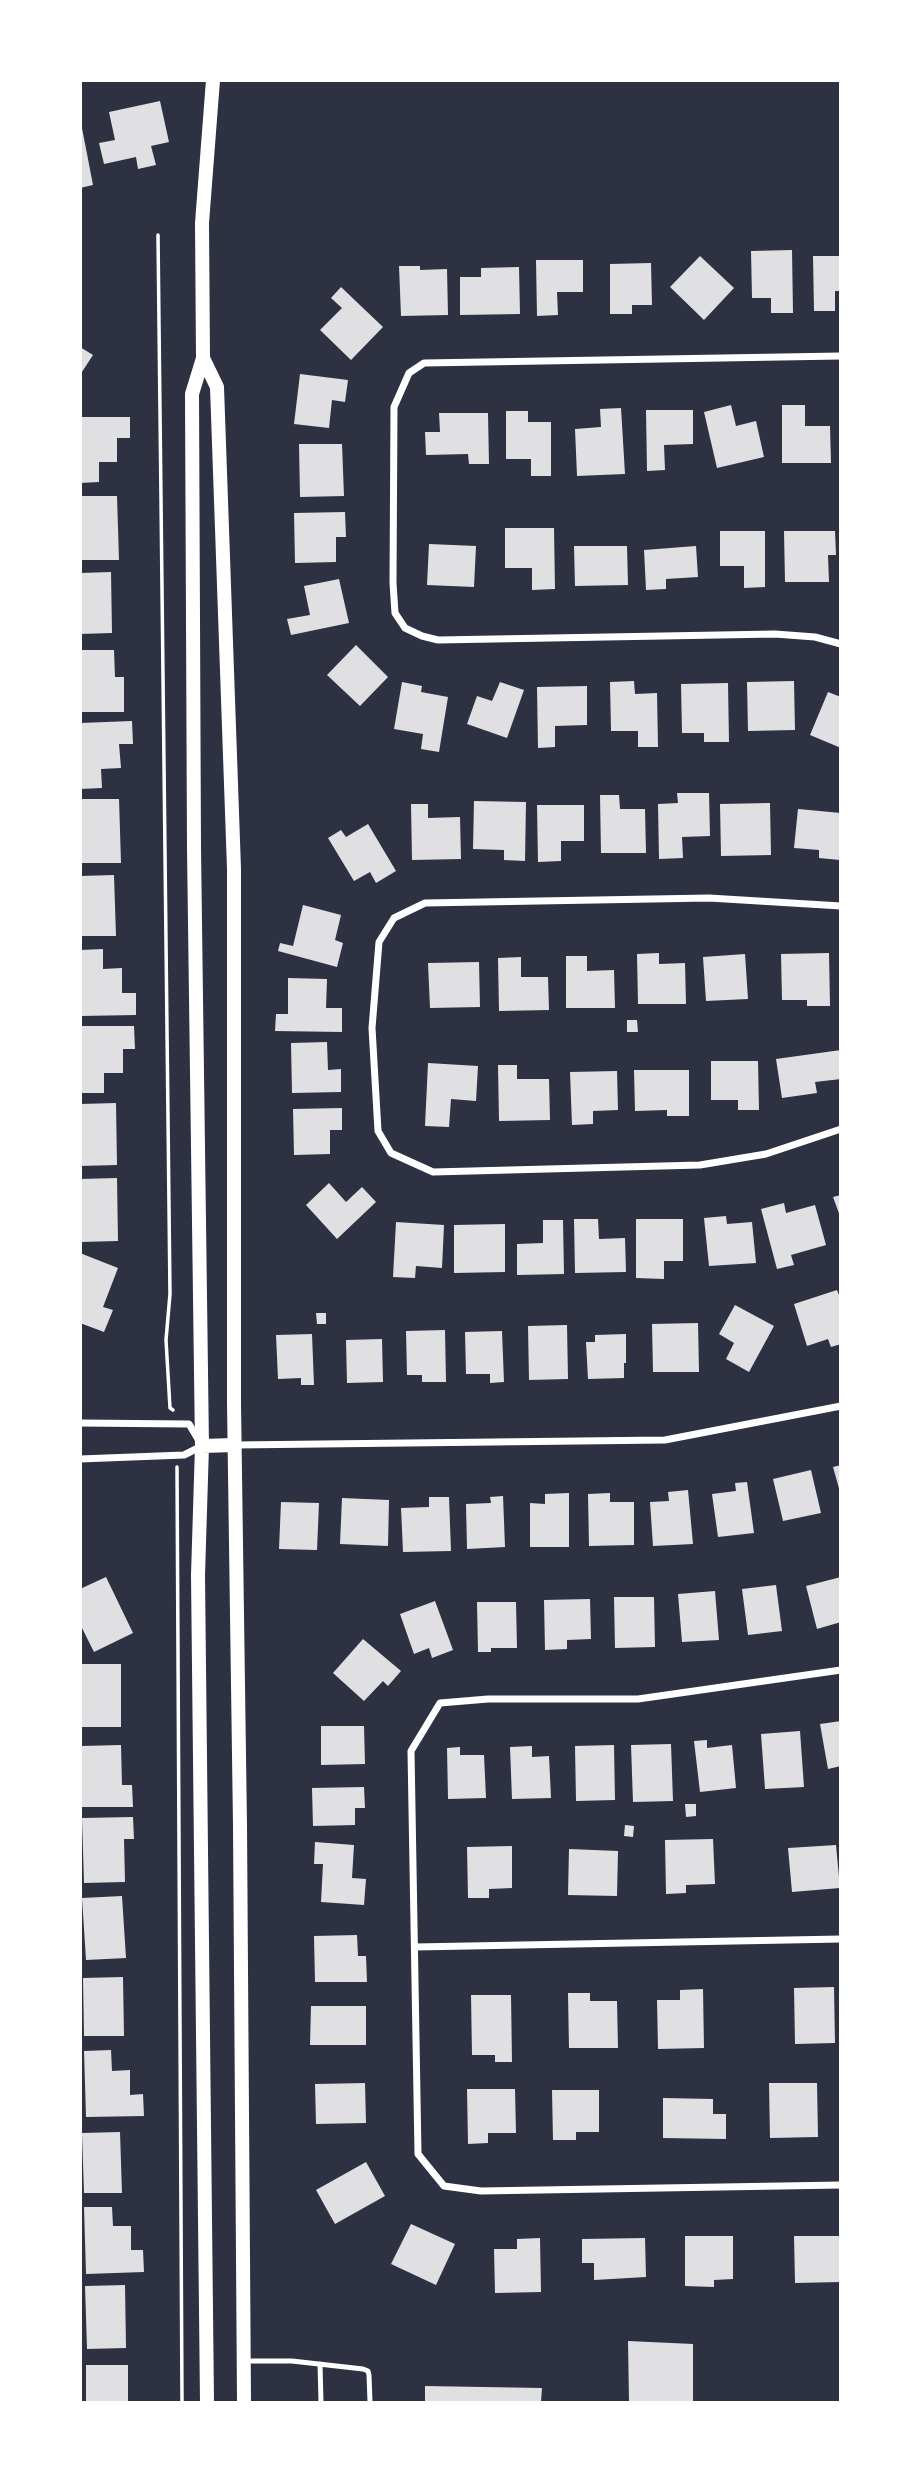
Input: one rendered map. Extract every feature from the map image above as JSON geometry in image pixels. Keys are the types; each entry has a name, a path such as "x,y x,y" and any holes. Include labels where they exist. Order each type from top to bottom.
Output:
{"main road":[{"path":"207,2403 198,1575 202,1446 194,848 192,394 203,358 202,223 213,80"},
{"path":"203,358 217,387 234,855 234,1445 244,2403"},
{"path":"202,1446 234,1445"}],"street":[{"path":"841,356 424,363 409,373 394,407 393,583 395,613 405,628 438,640 775,634 815,637 841,644"},
{"path":"841,906 709,898 425,902 394,918 379,942 372,1028 378,1131 391,1153 433,1171 699,1165 766,1154 841,1129"},
{"path":"234,1445 665,1440 841,1406"},
{"path":"80,1423 189,1424 202,1446 176,1456 80,1459"},
{"path":"841,1670 639,1699 488,1699 440,1703 411,1751 418,2154 444,2186 481,2191 841,2185"},
{"path":"415,1947 841,1939"}],"lane":[{"path":"244,2361 292,2361 368,2371 370,2403"},
{"path":"320,2364 321,2403"}],"path":[{"path":"158,235 170,1294 166,1340 170,1408 173,1411 174,1424"},
{"path":"176,1456 182,2403"}],"building":[{"path":"160,101 169,142 151,146 156,165 138,169 136,157 104,164 99,143 115,140 109,112"},
{"path":"82,128 93,185 80,188 80,129"},
{"path":"792,250 793,313 771,313 771,298 752,298 751,251"},
{"path":"700,256 734,288 704,320 670,287"},
{"path":"813,256 841,256 841,291 835,291 835,311 814,311"},
{"path":"536,260 583,260 583,292 557,292 558,315 537,316"},
{"path":"651,263 652,305 632,305 632,314 610,314 610,264"},
{"path":"399,266 420,266 420,270 447,269 448,315 401,316"},
{"path":"519,267 520,314 460,315 460,277 481,277 481,268"},
{"path":"341,287 383,327 351,360 320,330 342,308 331,298"},
{"path":"80,347 93,355 80,375"},
{"path":"300,374 348,380 345,402 332,400 329,428 294,424"},
{"path":"731,405 736,426 756,421 764,457 717,468 704,412"},
{"path":"782,405 805,405 805,426 830,426 831,463 782,463"},
{"path":"621,408 625,474 577,476 575,429 601,427 600,409"},
{"path":"646,410 693,410 693,444 664,445 665,470 647,471"},
{"path":"506,411 528,411 528,422 551,422 551,476 531,476 531,459 506,459"},
{"path":"439,413 488,413 489,464 469,464 468,454 426,455 425,432 440,432"},
{"path":"80,417 130,417 130,438 117,438 117,462 99,462 99,482 80,483"},
{"path":"299,444 342,444 344,496 300,497"},
{"path":"80,496 117,496 119,560 80,560"},
{"path":"345,512 346,537 336,537 336,562 295,563 294,513"},
{"path":"505,528 554,528 555,589 532,590 532,568 505,568"},
{"path":"720,531 765,531 765,587 744,588 744,566 720,566"},
{"path":"784,531 835,531 836,555 828,555 829,582 785,582"},
{"path":"429,544 476,546 474,587 427,585"},
{"path":"574,546 627,546 628,585 575,586"},
{"path":"696,546 698,577 666,579 666,589 646,590 644,550"},
{"path":"111,572 112,633 80,634 80,573"},
{"path":"339,579 349,623 291,635 287,619 310,615 304,586"},
{"path":"356,645 388,677 360,706 327,675"},
{"path":"80,650 114,650 115,677 124,677 124,712 80,712"},
{"path":"634,681 635,694 657,693 658,747 638,747 638,731 611,731 610,682"},
{"path":"794,681 795,730 748,731 747,682"},
{"path":"402,682 422,686 421,692 448,697 439,752 421,749 423,734 394,729"},
{"path":"500,682 524,690 507,738 467,724 477,696 492,701"},
{"path":"728,683 729,742 704,742 704,733 682,733 681,684"},
{"path":"587,686 587,725 555,726 555,747 538,748 537,687"},
{"path":"828,692 841,697 841,748 810,735"},
{"path":"132,721 133,744 119,744 121,768 101,769 102,788 80,789 80,723"},
{"path":"677,793 709,793 710,836 682,837 683,858 659,859 658,804 678,803"},
{"path":"600,795 619,795 620,809 645,809 646,853 601,853"},
{"path":"80,799 119,799 121,863 80,863"},
{"path":"474,801 526,802 525,861 504,860 504,850 473,849"},
{"path":"770,803 771,855 721,856 720,804"},
{"path":"411,804 428,804 428,818 460,817 461,859 412,860"},
{"path":"537,805 584,805 584,841 561,841 561,861 538,862"},
{"path":"798,809 841,813 840,860 819,858 819,850 794,848"},
{"path":"368,824 396,871 376,883 370,872 354,881 328,838 341,830 346,837"},
{"path":"114,875 116,936 80,936 80,876"},
{"path":"303,905 341,915 335,940 343,943 337,967 278,951 280,943 293,946"},
{"path":"103,949 103,969 122,968 122,993 136,993 136,1015 80,1016 80,950"},
{"path":"659,953 659,964 685,963 686,1004 638,1004 637,954"},
{"path":"829,953 830,1006 807,1006 807,1000 782,1000 781,954"},
{"path":"745,954 748,999 706,1001 703,957"},
{"path":"566,956 587,956 587,971 614,970 615,1008 566,1008"},
{"path":"521,957 521,977 548,977 549,1010 499,1011 498,958"},
{"path":"479,962 480,1007 430,1008 428,963"},
{"path":"288,978 327,979 326,1008 342,1008 342,1032 275,1031 276,1014 288,1014"},
{"path":"627,1020 637,1020 638,1032 627,1032"},
{"path":"80,1026 134,1026 135,1049 123,1049 123,1073 104,1073 104,1093 80,1093"},
{"path":"327,1042 328,1070 341,1069 341,1092 292,1093 291,1043"},
{"path":"841,1050 841,1079 815,1082 817,1093 782,1098 776,1059"},
{"path":"711,1061 758,1061 759,1110 738,1110 738,1100 711,1100"},
{"path":"428,1063 478,1066 476,1101 451,1099 449,1127 425,1126"},
{"path":"498,1065 517,1065 517,1079 549,1079 550,1120 499,1121"},
{"path":"634,1070 689,1070 689,1116 667,1116 667,1110 635,1111"},
{"path":"617,1071 618,1110 593,1111 593,1124 572,1125 570,1072"},
{"path":"116,1103 117,1165 80,1166 80,1104"},
{"path":"342,1108 342,1130 330,1130 330,1154 294,1155 293,1109"},
{"path":"117,1178 118,1241 80,1242 80,1179"},
{"path":"329,1183 346,1202 362,1187 376,1202 337,1239 306,1205"},
{"path":"841,1195 841,1216 840,1216 833,1197"},
{"path":"784,1203 786,1213 815,1205 826,1245 791,1255 794,1265 777,1269 761,1209"},
{"path":"726,1216 727,1224 752,1222 756,1263 709,1266 704,1218"},
{"path":"574,1219 598,1219 599,1239 625,1238 626,1272 575,1273"},
{"path":"636,1219 683,1219 683,1261 664,1261 664,1279 636,1278"},
{"path":"543,1220 563,1220 564,1274 517,1275 517,1244 543,1243"},
{"path":"396,1222 444,1225 442,1268 416,1266 415,1278 393,1277"},
{"path":"505,1224 505,1272 454,1273 454,1225"},
{"path":"80,1253 118,1268 103,1307 113,1310 104,1332 80,1323"},
{"path":"837,1290 841,1300 841,1344 831,1347 828,1339 807,1346 794,1304"},
{"path":"735,1305 774,1326 749,1372 726,1359 734,1343 719,1334"},
{"path":"316,1313 326,1313 326,1324 317,1324"},
{"path":"698,1323 699,1372 653,1372 652,1324"},
{"path":"567,1325 568,1379 529,1380 528,1326"},
{"path":"445,1330 446,1382 422,1382 422,1375 407,1375 406,1331"},
{"path":"502,1331 504,1382 490,1383 490,1374 466,1374 465,1332"},
{"path":"312,1334 314,1385 301,1385 301,1378 278,1379 276,1335"},
{"path":"626,1334 624,1378 588,1379 586,1342 595,1342 595,1335"},
{"path":"382,1339 383,1382 347,1383 346,1340"},
{"path":"841,1465 841,1492 840,1492 833,1467"},
{"path":"811,1470 821,1513 783,1521 773,1479"},
{"path":"747,1482 754,1533 718,1537 712,1494 736,1491 735,1483"},
{"path":"688,1490 693,1544 653,1546 650,1502 669,1501 668,1492"},
{"path":"569,1493 569,1547 530,1547 530,1503 545,1504 545,1494"},
{"path":"610,1493 610,1502 634,1502 634,1545 589,1546 588,1494"},
{"path":"503,1496 505,1547 467,1549 466,1504 491,1503 490,1497"},
{"path":"429,1497 449,1497 451,1551 403,1552 401,1508 429,1507"},
{"path":"342,1498 389,1500 388,1546 340,1544"},
{"path":"281,1502 319,1503 317,1550 279,1549"},
{"path":"106,1577 133,1633 94,1652 80,1624 80,1589"},
{"path":"841,1577 841,1622 817,1629 806,1586"},
{"path":"776,1585 782,1631 748,1635 742,1589"},
{"path":"715,1591 719,1640 682,1642 678,1594"},
{"path":"614,1597 654,1597 655,1647 615,1648"},
{"path":"590,1599 591,1639 567,1640 567,1649 545,1650 544,1600"},
{"path":"435,1601 453,1650 432,1658 429,1648 414,1654 400,1614"},
{"path":"477,1602 516,1602 517,1648 491,1648 491,1652 478,1652"},
{"path":"363,1639 401,1671 388,1686 383,1681 364,1701 333,1673"},
{"path":"81,1664 121,1664 121,1727 81,1727"},
{"path":"841,1721 841,1766 828,1769 820,1724"},
{"path":"321,1726 364,1726 365,1764 321,1765"},
{"path":"800,1731 804,1787 765,1789 761,1734"},
{"path":"707,1740 707,1748 732,1745 736,1788 700,1792 694,1741"},
{"path":"671,1744 673,1801 633,1802 631,1745"},
{"path":"121,1745 122,1785 132,1785 133,1807 82,1807 81,1746"},
{"path":"614,1745 615,1800 576,1801 575,1746"},
{"path":"532,1746 532,1757 549,1756 551,1798 512,1799 510,1747"},
{"path":"460,1747 460,1755 484,1755 486,1798 448,1799 447,1748"},
{"path":"364,1787 365,1808 355,1808 355,1825 313,1826 312,1788"},
{"path":"685,1804 696,1804 696,1816 686,1817"},
{"path":"133,1817 134,1839 124,1839 125,1882 84,1883 82,1818"},
{"path":"625,1825 634,1826 633,1837 624,1836"},
{"path":"713,1839 715,1884 686,1885 686,1893 666,1894 665,1840"},
{"path":"315,1842 354,1845 352,1878 366,1879 364,1905 321,1902 323,1864 314,1864"},
{"path":"836,1845 840,1888 792,1892 788,1848"},
{"path":"512,1846 512,1888 489,1889 489,1898 468,1898 467,1847"},
{"path":"569,1849 618,1851 617,1896 568,1895"},
{"path":"122,1896 126,1958 86,1960 82,1898"},
{"path":"357,1935 358,1956 366,1956 367,1982 315,1982 314,1936"},
{"path":"123,1977 124,2036 84,2036 83,1978"},
{"path":"834,1987 835,2043 795,2044 794,1988"},
{"path":"703,1989 704,2048 658,2049 657,2000 680,2000 680,1990"},
{"path":"568,1993 590,1993 590,2001 617,2001 618,2048 569,2048"},
{"path":"471,1995 511,1995 512,2062 495,2062 495,2055 472,2055"},
{"path":"311,2006 366,2006 366,2045 310,2045"},
{"path":"111,2050 112,2071 130,2070 130,2095 143,2094 144,2116 86,2117 84,2051"},
{"path":"365,2083 366,2123 316,2124 315,2084"},
{"path":"769,2083 817,2083 818,2137 770,2138"},
{"path":"467,2089 515,2089 516,2133 488,2133 488,2143 468,2144"},
{"path":"552,2090 599,2090 599,2132 576,2132 576,2140 553,2140"},
{"path":"663,2098 713,2099 713,2114 726,2114 726,2139 663,2138"},
{"path":"120,2132 122,2193 84,2193 82,2133"},
{"path":"366,2162 385,2196 335,2224 316,2190"},
{"path":"84,2207 112,2207 113,2226 131,2226 131,2250 143,2250 144,2272 86,2274"},
{"path":"411,2224 455,2244 436,2285 391,2264"},
{"path":"685,2236 733,2236 733,2279 714,2280 714,2287 685,2286"},
{"path":"794,2236 841,2236 841,2282 795,2283"},
{"path":"540,2238 541,2292 495,2293 494,2249 517,2249 517,2239"},
{"path":"645,2238 646,2277 594,2280 594,2263 582,2263 582,2239"},
{"path":"125,2285 126,2348 87,2349 85,2286"},
{"path":"628,2341 693,2344 693,2402 629,2402"},
{"path":"86,2365 128,2365 128,2402 86,2402"},
{"path":"425,2386 542,2388 541,2402 425,2402"}]}
